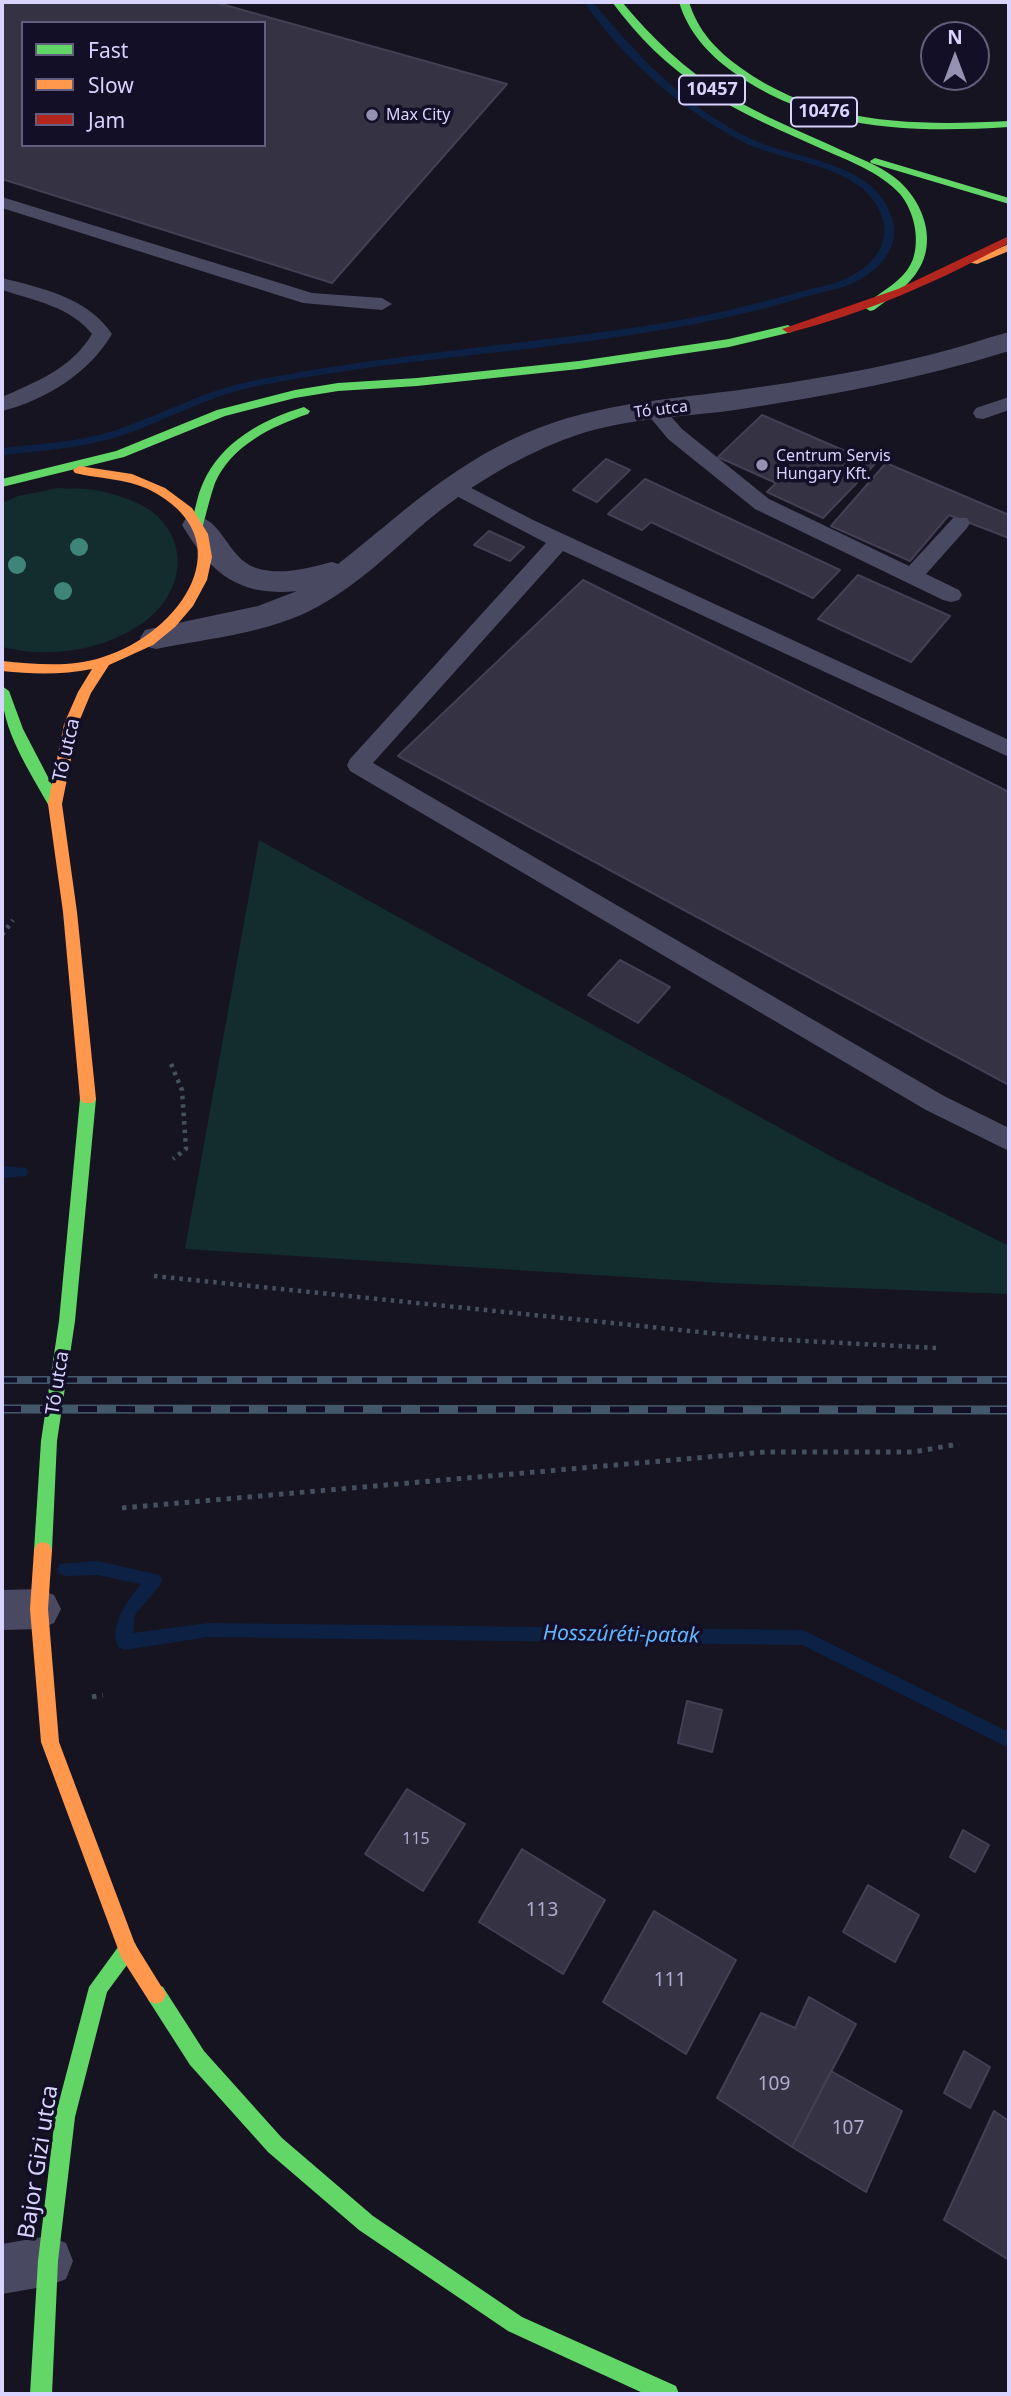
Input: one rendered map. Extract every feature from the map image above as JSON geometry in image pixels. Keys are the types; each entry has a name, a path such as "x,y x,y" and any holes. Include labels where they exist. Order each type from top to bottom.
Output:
{"main road":[{"name":"10457","path":"617,2 666,57 704,86 749,111 830,147 885,176 901,188 913,203 919,218 922,247 914,267 901,282 870,307"},
{"name":"10476","path":"684,2 695,30 727,65 762,88 804,106 860,121 899,126 968,128 1009,124"},
{"name":"10457","path":"830,147 1009,201"},
{"path":"972,262 1009,239"},
{"path":"2,483 121,453 210,417 259,402 327,388 428,382 703,348 772,333 870,307 1009,247"},
{"path":"197,525 211,480 229,454 254,432 271,423 324,406 428,382"},
{"path":"2,666 30,670 68,669 104,662 156,638 193,603 203,583 207,563 205,543 197,525 170,496 150,485 104,472 52,471"},
{"name":"Tó utca","path":"104,662 85,692 71,724 55,804 70,912 88,1102 67,1321 20,1610 50,1742 128,1950 197,2058 275,2145 366,2224 515,2325 668,2394"},
{"name":"Tó utca","path":"2,691 16,729 55,804"},
{"name":"Bajor Gizi utca","path":"41,2394 25,2265 99,1987 128,1950"}],"street":[{"name":"Tó utca","path":"156,638 255,617 298,603 323,590 454,486 510,453 569,427 598,418 808,388 942,360 1009,341"},
{"name":"Tó utca","path":"197,525 231,567 251,577 281,581 305,580 351,568"}],"lane":[{"path":"2,202 310,299 382,304"},
{"path":"2,284 75,310 94,320 102,334 95,349 80,366 2,405"},
{"path":"983,413 1009,403"},
{"path":"654,410 675,434 762,504 951,595"},
{"path":"454,486 526,525 1009,749"},
{"path":"912,576 960,523"},
{"path":"561,540 358,765 936,1103 1009,1140"}],"path":[{"path":"2,934 13,920"},
{"path":"171,1064 182,1090 186,1149 173,1159"},
{"path":"154,1276 768,1339 936,1348"},
{"path":"122,1508 765,1452 914,1452 959,1444"}],"green space":[{"path":"58,488 101,491 142,505 156,515 171,535 176,549 176,577 171,591 153,615 140,625 108,641 91,647 56,652 2,647 2,503 18,496"},
{"path":"259,840 836,1159 1009,1246 1009,1294 722,1283 185,1249"}],"building":[{"name":"Max City","path":"2,2 214,2 507,84 332,283 2,179"},
{"path":"762,415 875,464 823,518 767,492 776,483 718,457"},
{"path":"606,459 630,470 597,502 573,490"},
{"path":"886,463 1009,515 1009,538 949,515 910,561 831,526"},
{"path":"645,479 840,570 813,598 651,522 642,530 608,514"},
{"path":"489,531 524,547 510,561 474,545"},
{"path":"858,575 950,616 911,662 818,619"},
{"path":"583,580 1009,792 1009,1085 398,756"},
{"path":"620,960 670,987 638,1023 588,995"},
{"path":"687,1701 722,1710 712,1752 678,1743"},
{"path":"407,1789 465,1824 423,1891 365,1854"},
{"path":"963,1830 989,1845 975,1872 950,1857"},
{"path":"522,1849 605,1900 563,1974 479,1922"},
{"path":"868,1885 919,1915 895,1962 843,1932"},
{"path":"654,1911 736,1960 686,2054 603,2002"},
{"path":"809,1997 856,2024 792,2147 717,2098 761,2013 795,2028"},
{"path":"964,2051 990,2067 970,2108 944,2093"},
{"path":"831,2071 902,2111 866,2192 792,2147"},
{"path":"994,2111 1009,2121 1009,2260 944,2220"}],"waterway":[{"path":"2,452 101,438 213,395 252,384 385,362 635,331 736,313 846,283 878,261 887,246 890,229 879,200 865,186 826,166 760,146 720,125 658,78 588,2"},
{"name":"Hosszúréti-patak","path":"2,1172 21,1172"},
{"name":"Hosszúréti-patak","path":"65,1569 97,1568 154,1580 128,1612 124,1642 208,1630 803,1638 1009,1740"}],"railway":[{"path":"2,1380 1009,1380"},
{"path":"2,1409 1009,1410"}],"traffic: fast":[{"path":"617,2 640,30 666,55 708,88 754,113 874,169 893,181 906,194 920,225 919,259 905,280 870,307"},
{"path":"684,2 695,28 719,56 757,84 789,101 824,113 897,125 934,127 1009,124"},
{"path":"875,161 1009,201"},
{"path":"2,483 120,454 221,413 295,394 338,387 417,382 579,365 729,343 788,329"},
{"path":"197,525 209,483 229,453 264,427 304,411"},
{"path":"2,691 16,729 55,804"},
{"path":"43,1550 49,1441 67,1321 88,1099"},
{"path":"41,2394 48,2261 65,2117 99,1987 128,1950"},
{"path":"156,1994 197,2058 275,2145 366,2223 515,2324 668,2394"}],"traffic: slow":[{"path":"973,262 1009,247"},
{"path":"2,666 63,669 94,665 123,655 171,624 189,603 201,580 206,557 202,534 187,511 161,491 142,482 79,470"},
{"path":"88,1099 70,912 55,804 71,724 85,692 104,662"},
{"path":"43,1550 39,1609 50,1742 128,1950 156,1994"}],"traffic: jam":[{"path":"788,329 846,313 902,292 1009,239"}],"place":[{"name":"Max City","path":"372,115"},
{"name":"Centrum Servis Hungary Kft.","path":"762,465"}]}
